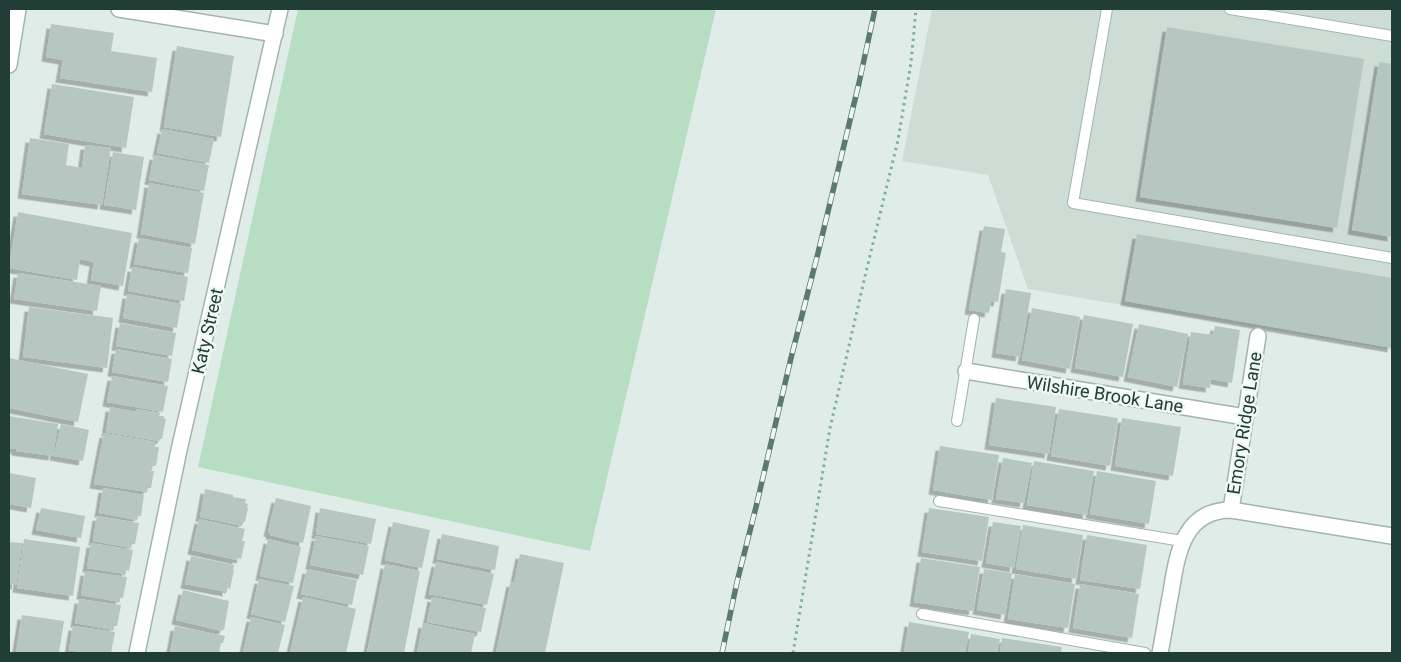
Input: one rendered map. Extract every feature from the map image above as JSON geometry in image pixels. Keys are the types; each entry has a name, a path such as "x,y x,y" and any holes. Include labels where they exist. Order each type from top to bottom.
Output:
{"street":[{"path":"9,65 18,9"},
{"path":"120,9 275,34"},
{"name":"Katy Street","path":"137,653 179,450 280,9"},
{"name":"Emory Ridge Lane","path":"1230,510 1258,336"},
{"name":"Wilshire Brook Lane","path":"966,371 1245,417"},
{"path":"1160,653 1177,558 1182,541 1196,522 1207,514 1220,510 1230,510 1392,536"}],"lane":[{"path":"1107,9 1073,203 1392,258"},
{"path":"1230,9 1392,36"},
{"path":"958,421 974,319"},
{"path":"939,501 1182,541"},
{"path":"922,614 1145,653"}],"path":[{"path":"793,653 830,428 898,140 911,63 916,9"}],"shaded area":[{"path":"932,9 1392,9 1392,350 1028,289 988,175 902,161"}],"green space":[{"path":"298,9 716,9 590,551 198,467"}],"building":[{"path":"51,24 114,33 111,51 157,58 152,92 60,78 63,60 46,57"},
{"path":"1167,27 1364,59 1337,228 1140,197"},
{"path":"177,46 234,56 221,137 164,127"},
{"path":"1379,62 1392,64 1392,237 1352,230"},
{"path":"52,84 134,97 126,148 44,134"},
{"path":"162,129 214,139 209,163 157,153"},
{"path":"30,138 69,144 66,165 82,168 85,145 111,148 102,205 22,194"},
{"path":"113,152 144,157 136,210 104,205"},
{"path":"154,155 209,165 204,191 149,180"},
{"path":"149,183 204,193 195,244 141,234"},
{"path":"18,212 132,233 123,286 91,280 94,262 80,259 77,280 9,268"},
{"path":"984,226 1005,229 1001,252 1006,253 998,302 991,301 989,313 969,310"},
{"path":"1137,234 1392,278 1392,348 1125,301"},
{"path":"139,238 192,248 188,273 134,264"},
{"path":"132,267 188,277 184,301 128,291"},
{"path":"18,273 101,286 97,311 14,299"},
{"path":"1006,289 1031,293 1020,357 996,353"},
{"path":"127,294 181,304 177,328 123,318"},
{"path":"29,307 113,318 107,368 23,357"},
{"path":"1032,308 1080,317 1070,369 1022,360"},
{"path":"1084,315 1133,324 1123,377 1075,368"},
{"path":"120,323 176,333 172,356 116,346"},
{"path":"1139,324 1188,334 1177,387 1128,377"},
{"path":"1215,326 1240,330 1232,383 1211,379 1210,388 1183,384 1191,332 1213,335"},
{"path":"116,349 172,359 168,382 112,372"},
{"path":"9,358 88,374 78,422 9,408"},
{"path":"112,376 168,386 163,412 107,402"},
{"path":"996,398 1056,407 1049,454 989,445"},
{"path":"110,407 136,412 136,409 160,413 159,416 164,416 164,419 166,419 162,439 159,441 106,432"},
{"path":"1059,409 1118,418 1110,466 1051,456"},
{"path":"9,416 58,424 53,456 16,451 16,449 9,448"},
{"path":"1122,418 1181,427 1173,476 1115,466"},
{"path":"61,424 89,430 83,461 54,456"},
{"path":"104,433 155,442 155,447 159,447 156,466 151,466 150,471 154,471 151,488 148,488 147,492 94,484"},
{"path":"940,446 999,455 992,500 933,490"},
{"path":"1003,458 1032,463 1024,503 996,499"},
{"path":"1034,461 1094,471 1087,515 1027,505"},
{"path":"1097,471 1156,481 1149,524 1090,514"},
{"path":"9,473 36,478 31,508 9,504"},
{"path":"103,488 144,495 141,516 138,516 137,520 99,513"},
{"path":"205,489 246,499 245,503 248,504 248,508 245,522 242,526 200,517"},
{"path":"276,498 311,506 303,543 270,535 271,533 268,532"},
{"path":"41,508 85,516 81,538 36,530"},
{"path":"320,508 376,519 371,544 316,534"},
{"path":"929,508 989,517 982,561 922,552"},
{"path":"97,516 139,523 135,544 132,544 131,548 93,541"},
{"path":"199,519 245,529 242,541 245,541 241,559 237,558 237,560 192,550"},
{"path":"393,522 430,530 422,568 385,560"},
{"path":"993,522 1021,526 1014,568 986,563"},
{"path":"1023,525 1083,535 1076,579 1016,569"},
{"path":"442,534 499,546 495,570 437,559"},
{"path":"1087,535 1147,545 1140,589 1080,580"},
{"path":"316,536 369,546 363,575 310,565"},
{"path":"24,539 80,547 73,596 17,588"},
{"path":"268,539 301,547 293,583 260,576"},
{"path":"9,542 22,543 16,585 9,584"},
{"path":"91,543 133,550 129,571 126,570 126,574 87,568"},
{"path":"520,554 564,563 545,653 496,653 511,582 514,583"},
{"path":"191,556 234,565 230,589 227,588 227,592 185,584"},
{"path":"921,558 980,567 973,611 914,602"},
{"path":"436,562 494,574 487,605 429,594"},
{"path":"385,564 420,571 404,653 367,653"},
{"path":"307,569 357,580 352,605 301,594"},
{"path":"984,569 1012,573 1005,615 977,610"},
{"path":"85,571 127,577 123,598 120,598 120,602 81,595"},
{"path":"1015,574 1075,584 1068,628 1008,619"},
{"path":"259,579 294,586 285,622 251,614"},
{"path":"1080,584 1139,594 1132,638 1073,628"},
{"path":"183,590 229,601 224,630 176,620"},
{"path":"303,597 356,609 346,653 290,653"},
{"path":"432,597 486,608 481,632 427,622"},
{"path":"79,599 121,605 117,626 114,626 114,630 75,623"},
{"path":"22,615 64,621 59,653 16,653"},
{"path":"251,617 285,625 278,653 243,653"},
{"path":"909,622 969,632 965,653 904,653"},
{"path":"423,623 475,634 471,653 417,653"},
{"path":"73,626 115,632 111,653 87,653 69,650"},
{"path":"175,626 225,636 219,653 170,653"},
{"path":"971,634 1000,639 997,653 968,653"},
{"path":"1002,638 1062,647 1061,653 1000,653"}],"railway":[{"path":"722,653 737,582 859,83 875,9"}]}
